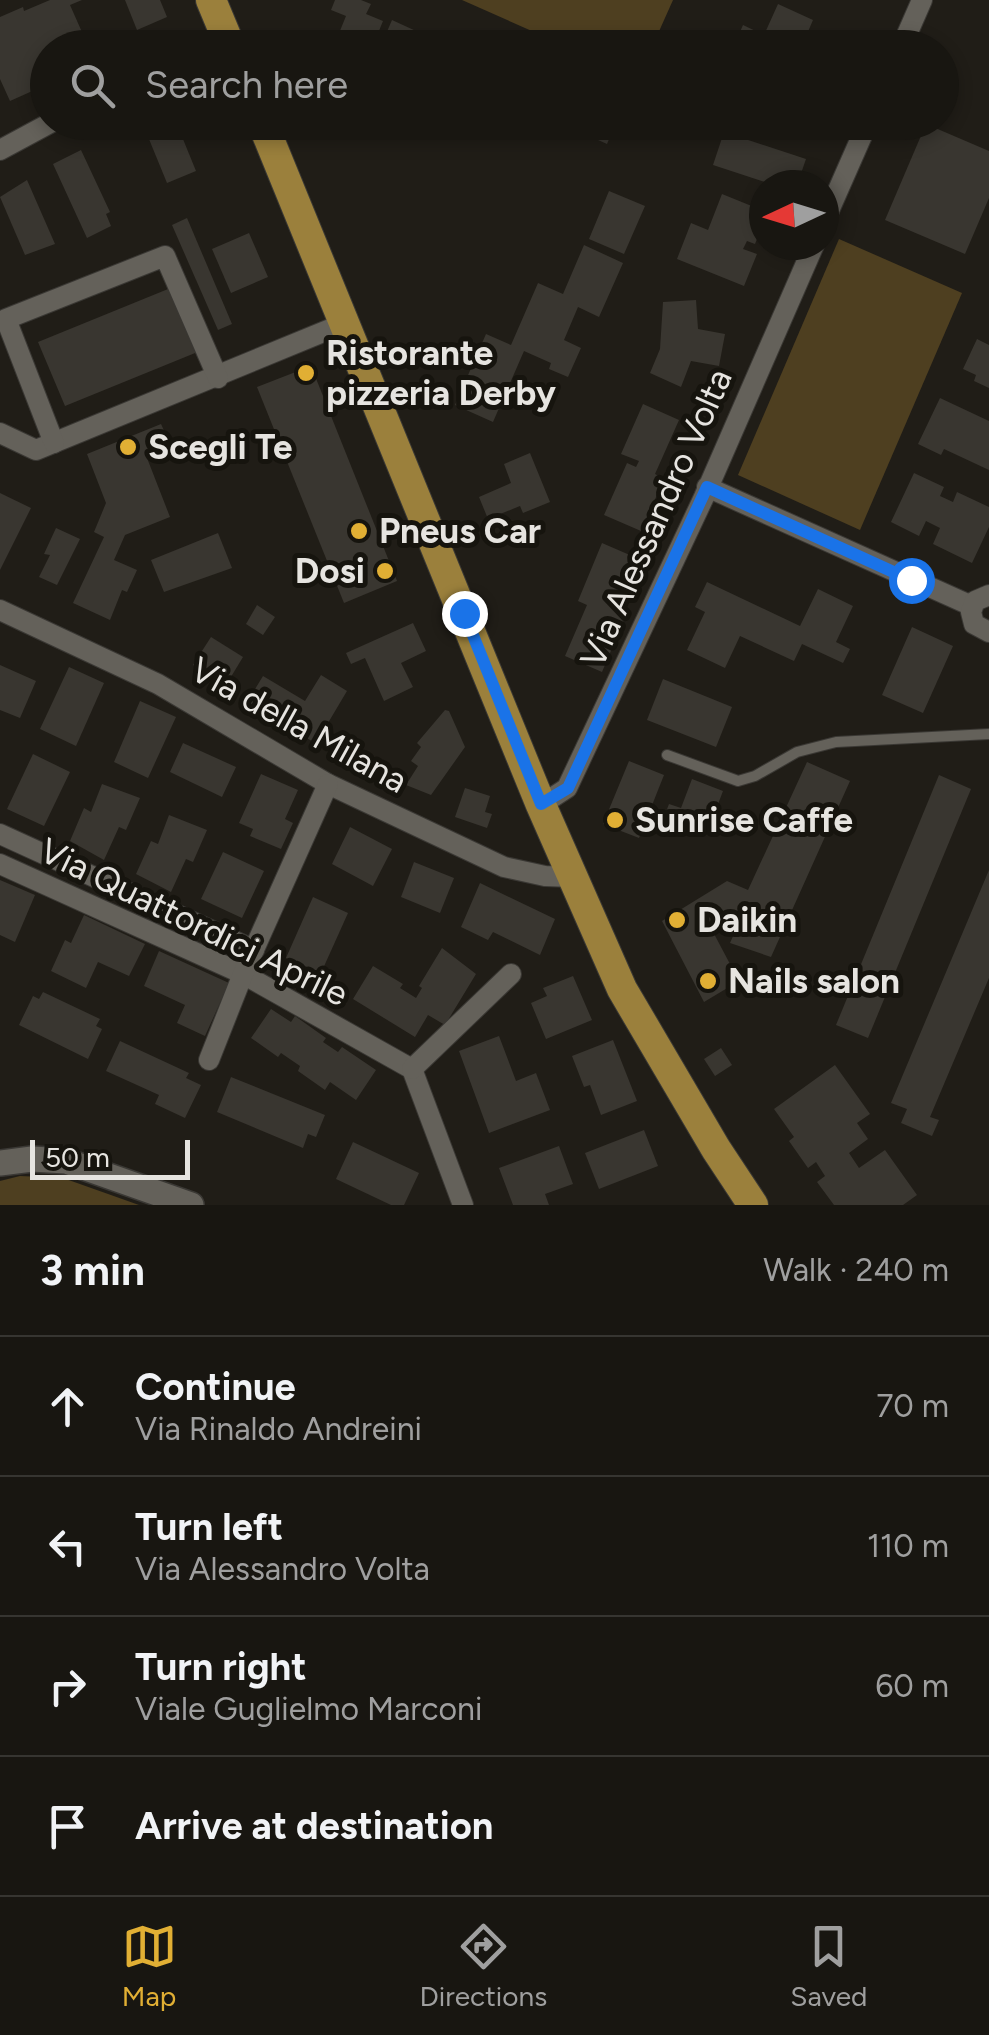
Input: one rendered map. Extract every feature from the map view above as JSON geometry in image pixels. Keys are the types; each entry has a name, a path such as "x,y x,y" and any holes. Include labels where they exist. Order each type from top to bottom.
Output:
{"main road":[{"path":"212,0 224,30"},
{"path":"269,140 541,804 622,989 752,1205"}],"street":[{"path":"909,30 922,0"},
{"path":"0,150 30,134"},
{"path":"839,188 860,140"},
{"path":"54,443 6,319 165,256 218,378"},
{"name":"Via Alessandro Volta","path":"541,804 568,788 807,260"},
{"path":"0,433 36,450 218,378 345,322"},
{"path":"707,487 981,600 974,624 989,632"},
{"name":"Via della Milana","path":"0,610 158,684 328,784 504,867 572,878"},
{"path":"208,1060 328,784"},
{"name":"Via Quattordici Aprile","path":"0,834 254,950"},
{"name":"Via Quattordici Aprile","path":"0,864 243,974 412,1069"},
{"path":"463,1205 412,1069 510,974"},
{"path":"0,1163 32,1158 66,1162 190,1205"}],"lane":[{"path":"667,754 738,781 755,776 797,752 836,742 989,734"}],"shaded area":[{"path":"462,0 673,0 660,30 530,30"},
{"path":"839,239 962,293 860,530 738,475 830,260 839,260"},
{"path":"20,1176 63,1178 139,1205 0,1205 0,1181"}],"building":[{"path":"50,0 82,0 70,5 81,30 30,30 30,92 10,101 0,79 0,17 23,7 24,11"},
{"path":"125,0 160,0 167,17 137,30"},
{"path":"335,0 361,0 371,4 366,14 383,21 379,30 340,30 346,16 331,10"},
{"path":"778,4 813,20 809,30 766,30"},
{"path":"392,20 414,30 388,30"},
{"path":"959,138 989,151 989,198 965,254 885,220 919,140"},
{"path":"149,140 183,140 196,171 167,183"},
{"path":"721,140 748,140 806,159 802,170 749,170 749,177 713,165"},
{"path":"81,150 110,212 106,214 111,226 87,238 53,164"},
{"path":"27,180 55,244 25,255 0,197"},
{"path":"609,191 645,206 624,254 589,239"},
{"path":"722,194 749,205 749,242 743,249 749,251 749,260 755,260 744,286 677,259 691,223 708,230"},
{"path":"187,218 232,324 218,330 172,225"},
{"path":"249,233 268,277 231,293 212,249"},
{"path":"584,245 623,263 599,317 578,307 564,340 581,348 568,377 549,369 551,363 524,351 493,422 455,405 486,334 511,345 538,283 563,294"},
{"path":"173,287 200,351 65,406 38,342"},
{"path":"696,300 698,329 725,334 719,366 691,361 681,387 650,373 660,349 663,302"},
{"path":"977,339 989,345 989,388 974,381 976,375 963,369"},
{"path":"311,366 397,581 344,603 257,387"},
{"path":"940,398 989,421 989,470 944,449 941,455 918,444"},
{"path":"643,404 679,420 655,474 664,479 641,531 604,515 627,463 636,467 639,461 621,454"},
{"path":"161,424 172,448 147,458 170,517 125,535 114,560 137,570 127,592 122,590 110,620 73,603 104,537 94,532 106,503 87,454"},
{"path":"530,453 550,502 523,513 520,506 488,519 479,497 511,483 504,464"},
{"path":"914,473 944,487 940,496 953,502 957,492 989,507 989,527 972,563 933,544 940,528 926,521 919,536 891,522"},
{"path":"0,493 31,508 0,570"},
{"path":"56,528 80,539 57,585 39,577 50,555 44,554"},
{"path":"218,533 232,568 164,592 151,560"},
{"path":"602,543 639,559 617,612 626,615 602,672 565,656 587,605 578,601"},
{"path":"707,582 800,626 818,589 853,606 836,642 850,649 843,663 802,644 794,661 740,636 725,668 687,650 705,612 695,607"},
{"path":"257,605 275,617 263,635 246,624"},
{"path":"413,623 426,651 401,663 413,687 384,701 365,658 351,664 346,653"},
{"path":"912,627 953,646 923,713 882,695"},
{"path":"211,637 243,657 226,685 193,665"},
{"path":"0,665 36,681 20,718 0,710"},
{"path":"69,667 104,683 76,746 40,729"},
{"path":"321,675 347,691 325,728 329,731 320,746 247,702 263,676 305,701"},
{"path":"663,679 732,707 716,747 647,720"},
{"path":"140,701 176,717 148,778 114,762"},
{"path":"445,710 449,711 465,747 431,795 406,785 418,766 411,761 421,747 417,743"},
{"path":"183,743 236,767 222,797 170,772"},
{"path":"33,754 70,772 44,826 7,809"},
{"path":"629,761 664,775 639,838 603,824"},
{"path":"807,762 850,781 771,957 730,943 738,925 731,921 712,930 739,981 704,1002 662,921 727,881 748,890"},
{"path":"261,774 298,790 285,819 293,823 281,849 250,836 253,829 239,823"},
{"path":"939,775 971,789 868,1038 836,1025"},
{"path":"692,779 723,791 706,836 683,828 680,837 659,830 669,804 681,808"},
{"path":"102,784 140,798 126,830 119,827 104,860 70,841 84,808 91,812"},
{"path":"465,788 490,796 485,812 492,814 487,828 455,817"},
{"path":"169,815 207,830 193,862 186,859 171,892 136,874 151,841 158,844"},
{"path":"350,827 392,849 373,886 332,864"},
{"path":"223,852 264,871 242,918 201,899"},
{"path":"414,862 454,878 440,913 401,897"},
{"path":"989,870 989,978 930,1117 939,1120 932,1136 901,1123 907,1109 891,1103"},
{"path":"0,880 35,895 15,942 0,935"},
{"path":"480,883 555,919 540,955 493,932 488,940 461,927"},
{"path":"313,897 348,913 321,973 286,958"},
{"path":"84,915 145,944 129,976 98,962 86,988 51,971 65,940 71,943"},
{"path":"442,948 476,974 445,1025 428,1015 415,1037 353,999 373,966 403,984 400,988 416,998"},
{"path":"159,951 229,983 205,1036 177,1023 185,1005 144,986"},
{"path":"573,976 592,1020 546,1039 531,1003 547,996 543,988"},
{"path":"43,992 100,1019 96,1026 102,1029 88,1059 19,1025 33,996 39,999"},
{"path":"271,1009 291,1022 295,1016 326,1038 323,1042 338,1052 342,1047 376,1070 356,1100 330,1082 325,1090 298,1071 300,1066 281,1053 278,1057 251,1038"},
{"path":"499,1036 516,1081 536,1073 550,1110 489,1133 459,1051"},
{"path":"613,1040 637,1101 601,1115 590,1085 584,1087 572,1056"},
{"path":"120,1041 189,1073 186,1078 201,1085 185,1118 155,1104 159,1095 106,1071"},
{"path":"721,1048 732,1065 715,1076 704,1059"},
{"path":"835,1065 870,1114 857,1123 868,1139 849,1153 859,1168 885,1150 917,1195 903,1205 834,1205 817,1182 825,1176 816,1162 808,1168 789,1141 794,1137 774,1109"},
{"path":"231,1077 325,1115 316,1137 308,1134 303,1148 217,1112"},
{"path":"644,1130 658,1166 599,1189 585,1153"},
{"path":"353,1142 419,1173 404,1205 391,1205 336,1179"},
{"path":"559,1146 573,1184 545,1194 549,1205 513,1205 499,1168"}],"place":[{"name":"Ristorante pizzeria Derby","path":"306,373"},
{"name":"Scegli Te","path":"128,447"},
{"name":"Pneus Car","path":"359,531"},
{"name":"Dosi","path":"385,571"},
{"name":"Sunrise Caffe","path":"615,820"},
{"name":"Daikin","path":"677,920"},
{"name":"Nails salon","path":"708,981"}],"route":[{"path":"464,613 541,804 568,788 707,487 911,580"}]}
